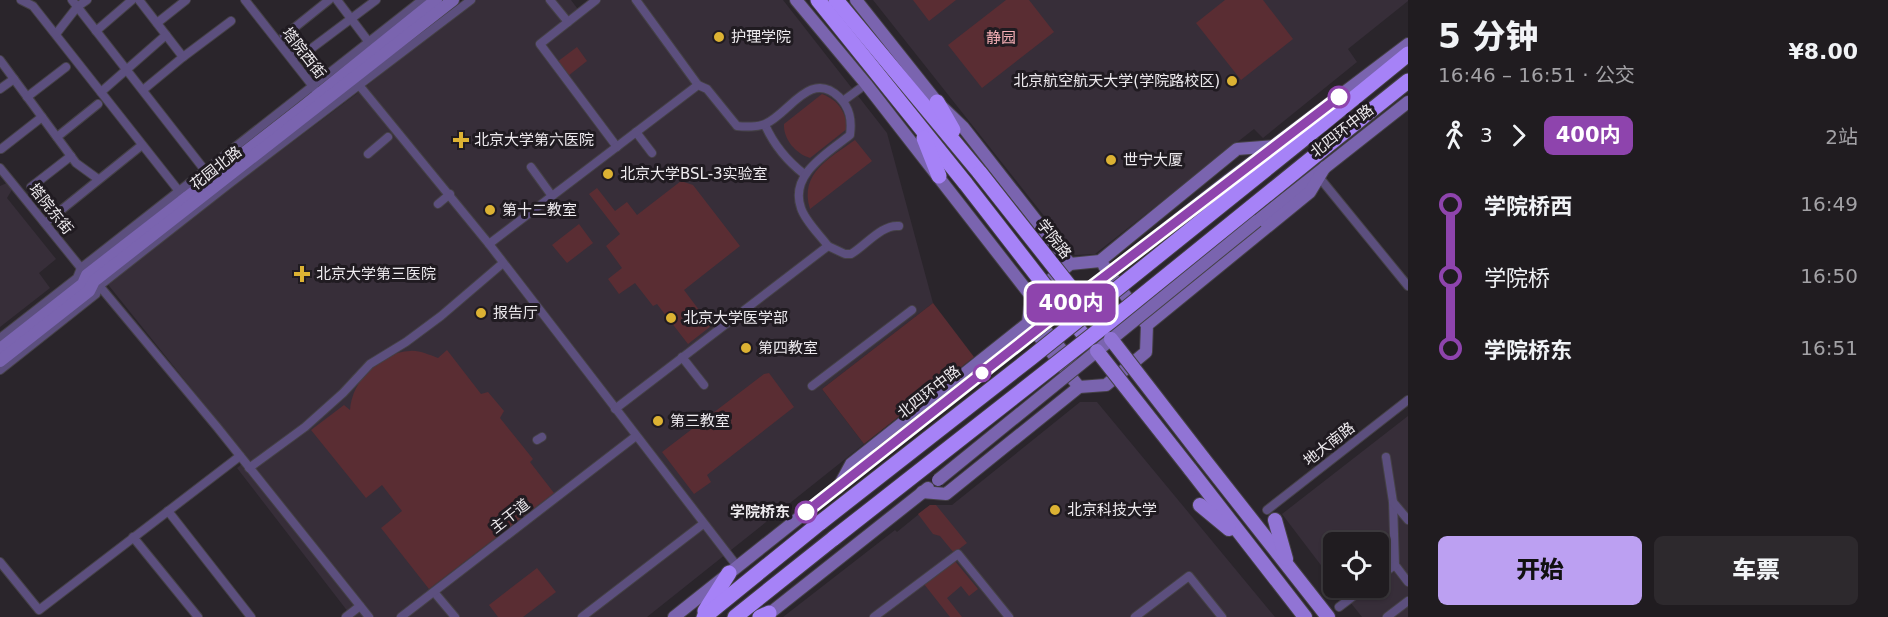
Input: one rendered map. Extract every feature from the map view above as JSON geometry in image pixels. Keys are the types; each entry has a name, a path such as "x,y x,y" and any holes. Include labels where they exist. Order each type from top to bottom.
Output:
{"highway":[{"path":"818,0 903,104 1063,309"},
{"name":"学院路","path":"836,0 967,157 1078,297"},
{"name":"北四环中路","path":"702,617 1032,357 1408,54"},
{"name":"北四环中路","path":"735,617 1112,320 1408,81"},
{"path":"937,102 967,157"},
{"path":"919,127 939,176"},
{"path":"702,617 733,570"}],"main road":[{"name":"学院路","path":"1078,297 1328,617"},
{"path":"1063,309 1305,617"},
{"path":"1200,505 1247,544"},
{"path":"1271,515 1288,567"}],"street":[{"path":"21,0 33,6 182,195"},
{"path":"56,34 74,4 87,0"},
{"path":"96,31 132,0"},
{"path":"139,0 183,57"},
{"path":"156,23 186,0"},
{"name":"塔院西街","path":"245,0 316,90"},
{"path":"329,0 284,36 300,57 376,0"},
{"path":"337,0 372,46 422,0"},
{"name":"花园北路","path":"0,349 83,284 182,195 372,46 436,0"},
{"name":"花园北路","path":"90,277 356,82 453,0"},
{"path":"471,0 356,82 489,244 703,524 733,570"},
{"path":"550,0 568,22"},
{"path":"596,0 540,44 617,147"},
{"path":"636,0 698,85 706,89 737,126 765,125 809,90 821,88 832,91 843,102 851,119 850,135 804,174 799,201 801,210 828,246 845,254 851,254 886,228 893,225 899,226"},
{"path":"796,0 866,84 1031,296 1028,323 1078,387"},
{"name":"学院路","path":"856,0 937,102 963,127 1070,264"},
{"path":"74,4 209,174"},
{"path":"143,90 231,21"},
{"path":"101,93 166,35"},
{"name":"北四环中路","path":"674,617 1078,297 1408,44"},
{"path":"0,60 76,164 98,179"},
{"path":"27,97 66,67"},
{"path":"0,89 14,78"},
{"path":"843,102 866,84"},
{"path":"489,244 698,85"},
{"name":"北四环中路","path":"767,616 1408,102"},
{"path":"57,137 99,104"},
{"path":"1,149 42,117"},
{"path":"765,125 772,142 792,165 804,174"},
{"path":"636,132 652,153"},
{"path":"368,154 388,137"},
{"path":"45,223 142,145"},
{"path":"1031,296 1070,264 1100,261 1237,149 1275,146"},
{"path":"31,187 71,156"},
{"path":"531,166 552,196"},
{"name":"塔院东街","path":"0,168 240,456 369,617"},
{"path":"1147,325 1310,192 1322,172 1408,286"},
{"path":"438,204 450,194"},
{"path":"615,410 828,246"},
{"path":"922,492 946,494 1078,387 1106,385 1146,352 1147,325 1100,261"},
{"path":"249,468 305,427 343,393 370,364 406,342 441,316 503,263"},
{"path":"0,338 77,278 90,277 96,294 0,370"},
{"name":"花园北路","path":"0,361 90,291 90,277"},
{"path":"1091,287 1125,328"},
{"path":"812,386 912,310"},
{"path":"838,488 851,464 1028,323"},
{"path":"1042,326 1076,367"},
{"path":"682,357 704,385"},
{"name":"地大南路","path":"1271,515 1408,400"},
{"name":"主干道","path":"401,617 636,436"},
{"path":"0,562 39,610 240,456"},
{"path":"1386,457 1393,502 1395,565 1408,582"},
{"path":"1393,502 1408,520"},
{"path":"168,511 251,617"},
{"path":"582,617 703,524"},
{"path":"133,537 198,617"},
{"path":"874,617 958,554 1009,617"},
{"path":"1389,569 1395,565"},
{"path":"1135,617 1189,576 1222,617"},
{"path":"434,592 455,617"},
{"path":"1339,607 1351,598"},
{"path":"1388,617 1408,601"},
{"path":"346,617 360,606"}],"shaded area":[{"name":"北京大学医学部","path":"474,0 571,0 580,12 595,0 783,0 887,133 933,303 822,389 864,444 647,617 352,617 237,468 248,459 106,282 355,95"},
{"name":"北京航空航天大学(学院路校区)","path":"873,0 1408,1 1348,49 1357,62 1263,138 1254,129 1095,254 1075,255"},
{"path":"9,182 13,188 7,198 56,259 39,273 50,288 0,327 0,186"},
{"name":"北京科技大学","path":"1080,402 1097,402 1275,617 783,617 930,505 952,505"},
{"path":"1408,416 1408,617 1362,617 1347,598 1389,598 1389,532 1323,532 1323,568 1282,514"}],"green space":[{"name":"静园","path":"913,0 956,0 929,21"},
{"name":"静园","path":"1006,0 1029,0 1054,32 982,88 948,45"},
{"path":"1225,0 1263,0 1293,39 1241,80 1196,23"},
{"path":"577,47 587,61 568,76 557,62"},
{"path":"822,94 840,107 848,128 810,158 791,145 784,130 784,124"},
{"path":"855,140 872,161 810,209 808,196 813,176 827,160"},
{"path":"681,181 693,185 740,246 684,290 711,326 688,344 657,304 653,306 635,283 619,294 608,279 622,268 606,246 620,234 589,194 597,188 615,211 627,202 637,215"},
{"path":"579,224 593,243 567,263 552,245"},
{"path":"933,303 974,357 864,444 822,389"},
{"path":"447,350 481,394 488,392 504,411 500,418 533,459 530,462 554,493 429,589 381,528 402,511 382,485 366,498 311,430 344,405 350,410 356,389 369,370 378,362 399,353 413,351 438,358"},
{"path":"769,373 794,407 707,475 711,482 694,494 662,452 764,374"},
{"path":"930,505 936,505 967,543 954,553 940,536 933,534 918,514"},
{"path":"954,560 978,589 969,596 961,586 947,598 962,617 950,617 924,584"},
{"path":"537,568 556,592 523,617 498,617 489,605"}],"bus line":[{"name":"400内","path":"806,512 1227,181 1339,97"}],"place":[{"name":"护理学院","path":"719,37"},
{"name":"北京航空航天大学(学院路校区)","path":"1232,81"},
{"name":"北京大学第六医院","path":"461,140"},
{"name":"世宁大厦","path":"1111,160"},
{"name":"北京大学BSL-3实验室","path":"608,174"},
{"name":"第十二教室","path":"490,210"},
{"name":"北京大学第三医院","path":"302,274"},
{"name":"报告厅","path":"481,313"},
{"name":"北京大学医学部","path":"671,318"},
{"name":"第四教室","path":"746,348"},
{"name":"第三教室","path":"658,421"},
{"name":"北京科技大学","path":"1055,510"},
{"name":"学院桥东","path":"806,512"}]}
